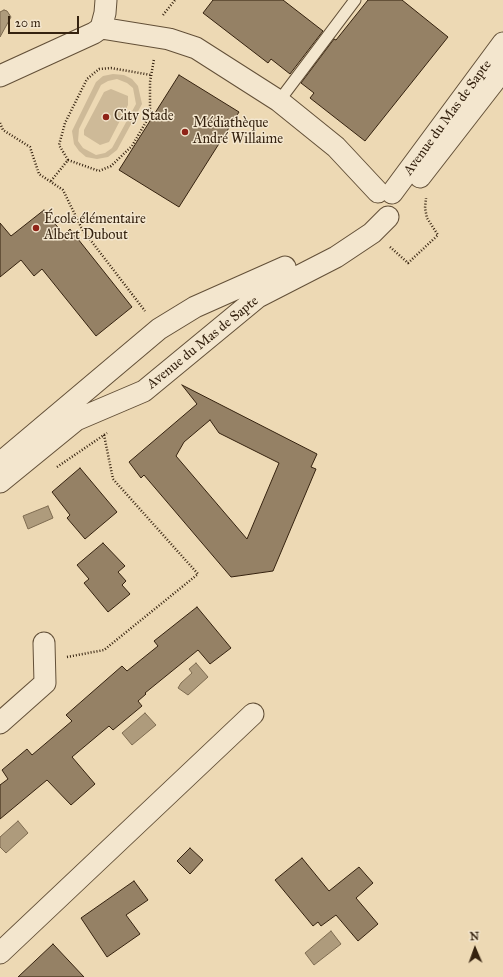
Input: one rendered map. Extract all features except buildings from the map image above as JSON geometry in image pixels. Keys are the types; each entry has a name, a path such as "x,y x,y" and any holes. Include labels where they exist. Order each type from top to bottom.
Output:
{"street":[{"path":"101,28 105,13 106,0"},
{"path":"0,76 74,44 101,28 169,39 196,48 279,101 336,147 386,204"},
{"name":"Avenue du Mas de Sapte","path":"0,482 76,420 144,391 258,297 336,256 372,233 386,204 503,43"},
{"name":"Avenue du Mas de Sapte","path":"0,463 159,329 195,307 270,275 337,241 375,214 386,204 503,70"},
{"path":"0,723 45,683 44,652"},
{"path":"0,953 253,714"}],"lane":[{"path":"279,101 355,0"}],"path":[{"path":"160,19 175,0"},
{"path":"151,76 111,68 99,69 87,78 65,123 59,145 68,160 99,171 111,166 132,146 150,115 151,76 155,56"},
{"path":"0,123 3,130 30,147 39,174 64,190 82,229 159,329"},
{"path":"51,181 68,160"},
{"path":"44,652 104,650 198,574 113,479 104,436"}],"shaded area":[{"path":"4,10 7,11 11,17 0,37 0,12"},
{"path":"113,74 124,75 132,79 138,86 142,104 117,150 108,157 97,159 86,157 79,151 74,144 72,131 96,82 103,76","holes":["117,79 127,83 133,88 136,104 112,148 105,153 96,155 83,148 78,141 79,129 101,85 108,81"]},
{"name":"City Stade","path":"111,89 128,96 128,105 109,142 100,145 84,135 84,130 104,92"},
{"path":"48,506 53,518 28,529 23,516"},
{"path":"196,663 208,677 188,695 178,688 181,683 192,673 189,669"},
{"path":"145,713 156,725 132,745 122,733"},
{"path":"18,821 28,833 6,853 0,847 0,837"},
{"path":"331,931 341,944 314,965 305,953"}],"place":[{"name":"City Stade","path":"106,117"},
{"name":"Médiathèque André Willaime","path":"185,132"},
{"name":"École élémentaire Albert Dubout","path":"36,228"}]}
